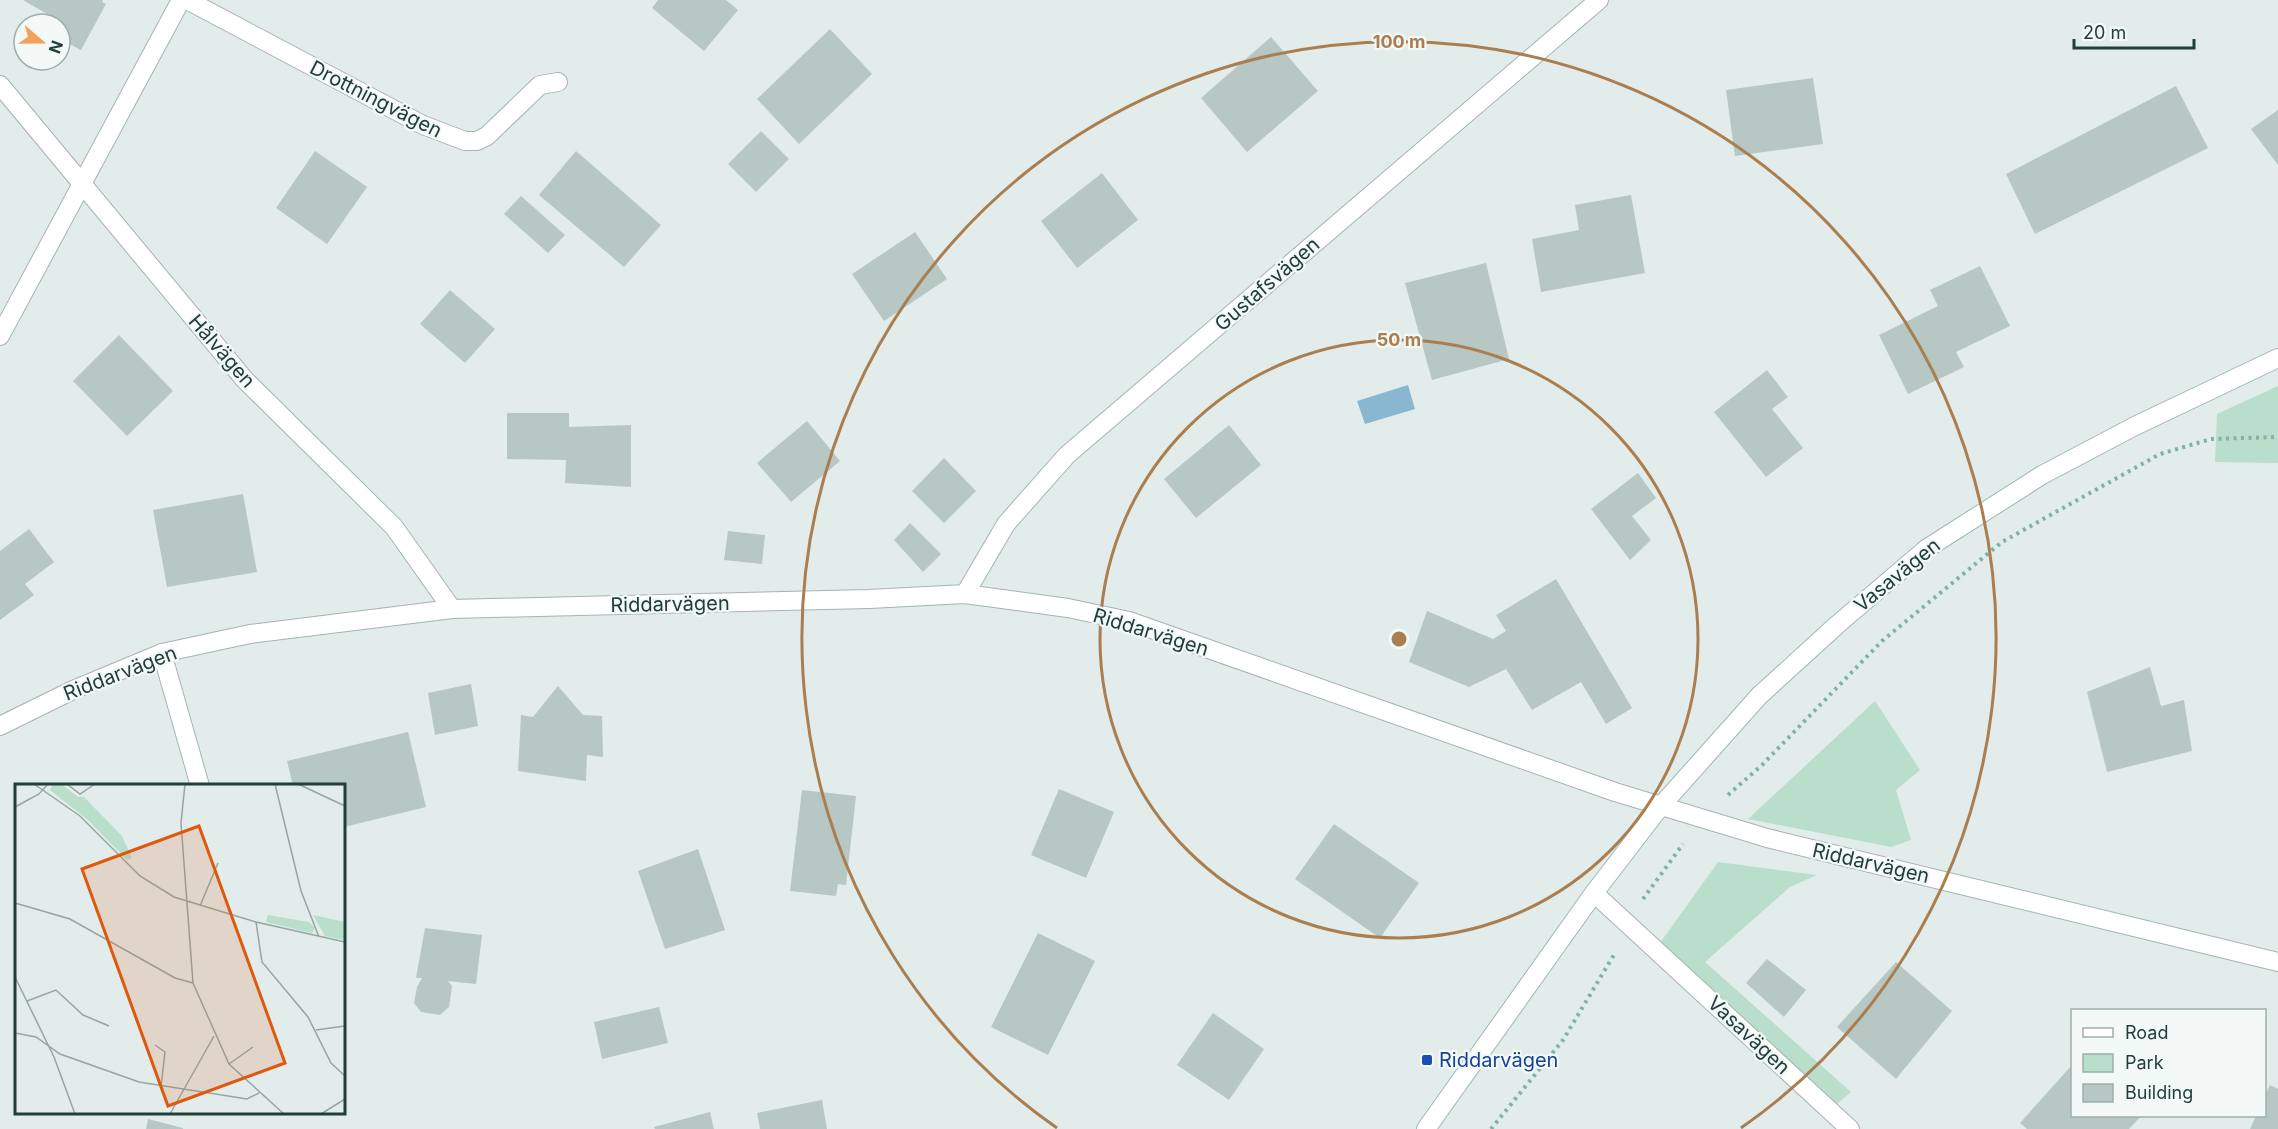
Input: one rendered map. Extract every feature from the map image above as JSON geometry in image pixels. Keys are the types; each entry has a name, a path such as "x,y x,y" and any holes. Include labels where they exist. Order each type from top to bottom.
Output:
{"street":[{"path":"0,336 181,0"},
{"name":"Drottningvägen","path":"187,0 423,125 465,141 477,141 487,136 540,85 558,82"},
{"name":"Gustafsvägen","path":"965,594 1006,524 1067,455 1599,0"},
{"name":"Hålvägen","path":"0,85 245,380 394,527 452,609"},
{"name":"Vasavägen","path":"1426,1129 1594,893 1660,807 1760,696 1838,624 1926,549 2042,475 2145,421 2278,358"},
{"name":"Riddarvägen","path":"0,726 73,690 162,653 250,634 452,609 869,599 965,594 1068,608 1128,621 1660,807 1767,838 2278,962"},
{"path":"162,653 199,784"},
{"name":"Vasavägen","path":"1594,893 1850,1129"}],"path":[{"path":"1491,1129 1563,1040 1621,942 1636,909 1701,819 1762,765 1882,641 2002,542 2160,454 2211,439 2278,437"}],"green space":[{"path":"2278,386 2278,463 2215,462 2217,414"},
{"path":"1875,701 1920,770 1896,790 1911,840 1891,847 1748,819"},
{"path":"1718,862 1817,875 1790,887 1705,962 1851,1092 1837,1104 1660,943"}],"water":[{"path":"1408,385 1415,409 1365,424 1357,401"}],"building":[{"path":"23,0 103,0 102,2 106,4 81,50 72,45 72,12 44,12"},
{"path":"658,0 726,0 738,10 704,51 652,8"},
{"path":"830,29 872,74 799,144 757,99"},
{"path":"1271,37 1318,91 1247,152 1201,98"},
{"path":"1813,78 1823,144 1735,156 1726,90"},
{"path":"2176,86 2208,148 2035,234 2006,174"},
{"path":"2278,110 2278,165 2251,129"},
{"path":"761,131 789,159 756,192 728,164"},
{"path":"315,151 367,187 327,244 276,208"},
{"path":"576,151 661,225 624,267 539,195"},
{"path":"1102,173 1138,220 1077,268 1041,221"},
{"path":"1631,195 1645,273 1541,292 1532,239 1579,230 1575,205"},
{"path":"521,196 565,235 548,253 504,214"},
{"path":"915,232 947,279 884,321 852,274"},
{"path":"1486,263 1509,359 1432,380 1405,283"},
{"path":"1980,266 2010,326 1956,352 1964,367 1908,394 1879,335 1938,306 1930,290"},
{"path":"450,290 495,329 465,363 420,324"},
{"path":"119,335 173,391 127,436 73,381"},
{"path":"1767,370 1788,397 1772,409 1803,448 1766,477 1714,412"},
{"path":"507,413 569,413 569,427 631,425 631,487 565,483 566,460 507,459"},
{"path":"807,421 840,461 791,502 757,463"},
{"path":"1229,425 1261,465 1196,518 1164,479"},
{"path":"944,458 976,491 944,523 912,491"},
{"path":"1638,473 1656,498 1632,516 1651,540 1630,560 1591,509"},
{"path":"243,494 257,572 167,587 153,510"},
{"path":"910,523 941,554 923,572 894,540"},
{"path":"29,529 54,562 25,584 34,595 0,620 0,551"},
{"path":"728,531 765,535 762,564 724,560"},
{"path":"1556,579 1632,708 1606,724 1581,682 1532,710 1506,669 1469,687 1409,662 1427,611 1493,639 1506,631 1496,615"},
{"path":"2150,667 2161,706 2184,700 2192,751 2107,772 2087,692"},
{"path":"471,684 478,726 435,735 428,693"},
{"path":"558,686 583,715 602,716 603,757 587,755 586,781 518,771 521,715 533,717"},
{"path":"408,732 426,807 345,827 345,784 293,784 287,761"},
{"path":"1059,789 1114,812 1086,878 1031,855"},
{"path":"802,790 856,796 846,885 838,884 836,896 790,891"},
{"path":"1334,824 1419,883 1380,938 1295,879"},
{"path":"698,849 725,930 665,949 638,871"},
{"path":"425,928 482,935 476,984 448,981 452,986 449,1007 440,1015 421,1012 414,1003 417,987 422,978 416,978"},
{"path":"1038,933 1095,961 1048,1055 991,1027"},
{"path":"1767,959 1806,990 1784,1017 1746,983"},
{"path":"1896,962 1952,1011 1896,1079 1837,1027"},
{"path":"659,1007 668,1043 602,1059 594,1022"},
{"path":"1213,1013 1264,1049 1229,1100 1177,1065"},
{"path":"2071,1066 2071,1117 2140,1117 2129,1129 2027,1129 2020,1123"},
{"path":"2270,1085 2278,1089 2278,1129 2250,1129 2256,1117 2266,1117 2266,1093"},
{"path":"822,1100 827,1129 760,1129 757,1113"},
{"path":"710,1112 714,1129 655,1129 654,1127"},
{"path":"148,1119 183,1128 183,1129 146,1129"}],"place":[{"name":"Riddarvägen","path":"1427,1060"}]}
